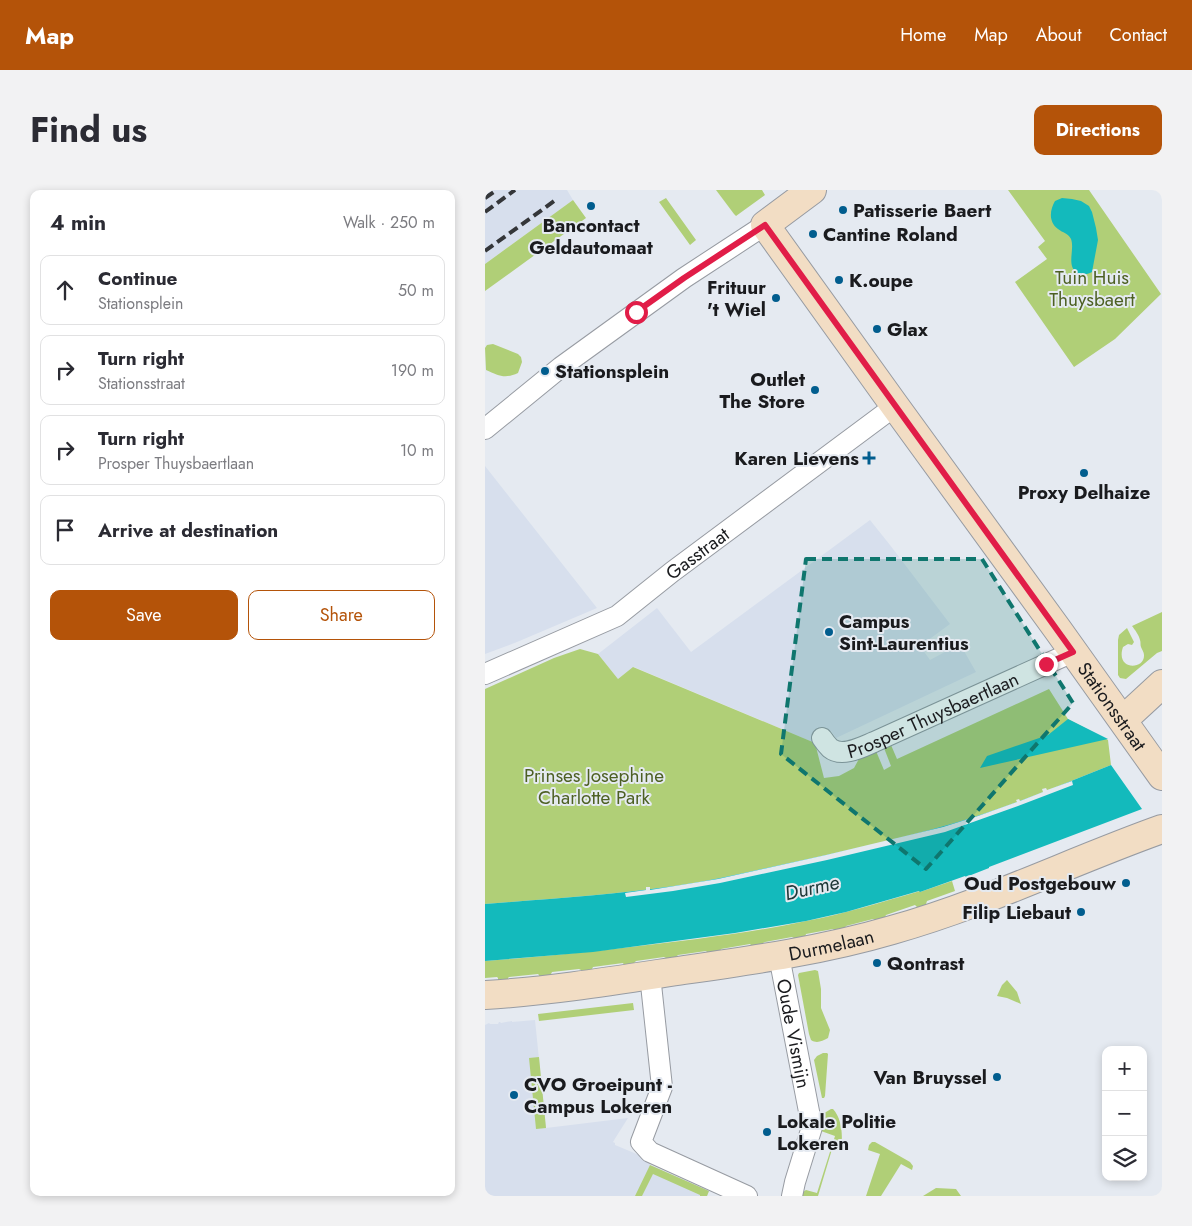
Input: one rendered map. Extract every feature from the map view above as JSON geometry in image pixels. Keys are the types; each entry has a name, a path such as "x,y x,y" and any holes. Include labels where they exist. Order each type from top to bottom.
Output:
{"street":[{"path":"485,429 561,366 648,303 765,225 812,190"},
{"name":"Stationsstraat","path":"765,225 1162,776"},
{"name":"Gasstraat","path":"485,674 617,616 711,543 895,406"},
{"name":"Prosper Thuysbaertlaan","path":"822,738 831,749 841,752 853,750 1073,652"},
{"path":"1123,720 1162,684"},
{"name":"Durmelaan","path":"485,995 523,993 650,976 844,944 894,930 995,895 1162,829"},
{"name":"Oude Vismijn","path":"779,956 812,1126 792,1196"},
{"path":"650,976 662,1087 641,1142 650,1152 747,1196"}],"highlighted area":[{"path":"806,559 982,559 1073,703 926,869 781,754"}],"shaded area":[{"path":"485,190 567,190 573,200 485,264"},
{"path":"485,466 597,608 485,654"},
{"name":"Campus Sint-Laurentius","path":"870,520 950,624 920,646 930,660 960,644 976,672 836,738 831,731 815,743 634,667 618,679 598,654 657,608 691,652"},
{"name":"CVO Groeipunt - Campus Lokeren","path":"535,1020 546,1128 628,1118 613,1142 615,1145 651,1160 650,1165 709,1191 707,1196 485,1196 485,1025 489,1023 498,1024 499,1022"}],"green space":[{"path":"716,190 762,190 765,195 736,216"},
{"name":"Tuin Huis Thuysbaert","path":"1008,190 1089,190 1161,294 1115,339 1074,367 1015,282 1047,259 1038,247 1045,241"},
{"path":"666,198 696,240 690,245 659,202"},
{"path":"573,200 586,218 485,291 485,264"},
{"path":"493,344 521,357 522,362 518,373 502,376 486,370 485,348 487,345"},
{"path":"1162,612 1162,651 1126,679 1120,678 1118,675 1119,635 1127,628 1134,642 1132,645 1128,644 1123,647 1122,655 1126,664 1131,666 1140,663 1143,660 1144,654 1139,636 1132,626"},
{"name":"Prinses Josephine Charlotte Park","path":"580,649 598,654 618,679 633,667 815,743 824,778 839,776 854,768 860,757 876,751 884,770 891,766 884,748 891,745 897,759 1049,689 1068,719 1108,740 1111,765 1031,797 971,818 826,855 702,882 603,894 485,904 485,689 554,658"},
{"path":"952,881 955,891 927,901 927,908 919,910 915,905 886,915 886,922 877,925 873,919 835,931 833,929 806,934 805,937 795,943 792,937 765,942 763,943 764,948 753,950 750,944 721,949 720,955 706,951 678,955 676,962 666,963 666,958 664,957 636,961 634,963 635,968 625,969 623,963 593,967 592,974 581,975 581,970 579,969 552,972 551,979 540,980 538,974 509,977 508,982 498,983 497,977 485,978 485,961 617,949 765,929 849,911 920,892"},
{"path":"818,971 821,989 821,1008 830,1030 828,1038 817,1042 811,1040 809,1034 798,975 799,973"},
{"path":"1007,980 1017,992 1021,1004 997,996 1002,985"},
{"path":"633,1003 634,1010 539,1021 538,1014"},
{"path":"823,1053 828,1054 825,1096 822,1098 814,1060"},
{"path":"539,1057 546,1128 536,1129 529,1058"},
{"path":"831,1109 836,1113 840,1122 842,1133 841,1149 833,1146 818,1196 799,1196 806,1190 817,1193 835,1136 821,1131 823,1125 821,1115"},
{"path":"872,1142 910,1162 913,1166 912,1170 901,1164 881,1196 866,1196 880,1154 868,1150"},
{"path":"650,1165 709,1191 707,1196 700,1196 653,1174 642,1196 635,1196"},
{"path":"936,1188 956,1189 961,1196 923,1196"}],"water":[{"path":"1062,198 1081,201 1089,206 1092,212 1098,240 1092,272 1083,275 1074,270 1071,262 1071,239 1055,226 1051,219 1051,212 1055,201"},
{"path":"1068,719 1108,739 980,768 987,756 1048,735"},
{"name":"Durme","path":"1111,765 1142,809 966,877 920,892 806,921 735,933 593,952 485,961 485,904 603,894 702,882 826,855 971,818 1031,797"}],"pier":[{"path":"1072,781 1073,785 945,832 720,883 626,897 625,893 646,890 646,887 650,887 650,890 718,879 943,827 1017,802 1016,800 1019,799 1020,801 1043,792 1042,789 1046,788 1047,790"}],"railway":[{"path":"485,198 497,190"},
{"path":"485,212 515,190"},
{"path":"485,251 557,199"}],"place":[{"name":"Bancontact Geldautomaat","path":"591,206"},
{"name":"Patisserie Baert","path":"843,210"},
{"name":"Cantine Roland","path":"813,234"},
{"name":"K.oupe","path":"839,280"},
{"name":"Frituur 't Wiel","path":"776,298"},
{"name":"Glax","path":"877,329"},
{"name":"Stationsplein","path":"545,371"},
{"name":"Outlet The Store","path":"815,390"},
{"name":"Karen Lievens","path":"869,458"},
{"name":"Proxy Delhaize","path":"1084,473"},
{"name":"Campus Sint-Laurentius","path":"829,632"},
{"name":"Oud Postgebouw","path":"1126,883"},
{"name":"Filip Liebaut","path":"1081,912"},
{"name":"Qontrast","path":"877,963"},
{"name":"Van Bruyssel","path":"997,1077"},
{"name":"CVO Groeipunt - Campus Lokeren","path":"514,1095"},
{"name":"Lokale Politie Lokeren","path":"767,1132"}],"route":[{"path":"636,312 765,225 1073,652 1046,664"}]}
